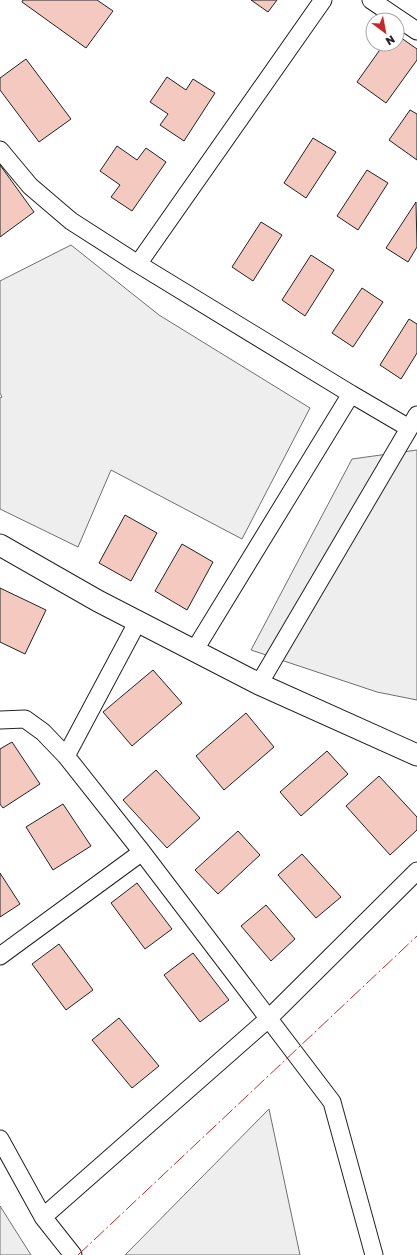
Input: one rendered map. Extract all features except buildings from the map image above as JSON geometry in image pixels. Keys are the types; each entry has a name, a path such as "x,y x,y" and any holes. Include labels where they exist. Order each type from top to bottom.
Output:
{"street":[{"path":"138,264 323,0"},
{"path":"372,0 417,31"},
{"path":"0,150 30,186 71,221 138,264 351,394 413,421 259,684"},
{"path":"194,651 351,394"},
{"path":"0,545 98,601 138,620 194,651 259,684 417,755"},
{"path":"66,756 138,620"},
{"path":"0,720 25,719 43,732 66,756 142,852 332,1102 374,1255"},
{"path":"0,956 142,852"},
{"path":"43,1217 268,1019 417,871"},
{"path":"0,1139 43,1217 73,1255"}],"shaded area":[{"path":"71,245 159,315 310,408 242,539 111,470 78,547 0,509 0,398 2,397 0,393 0,281"},
{"path":"417,450 417,700 377,692 251,650 352,459"},
{"path":"269,1109 300,1255 125,1255"},
{"path":"0,1206 31,1255 0,1255"}],"power":[{"path":"78,1255 417,936"}]}
